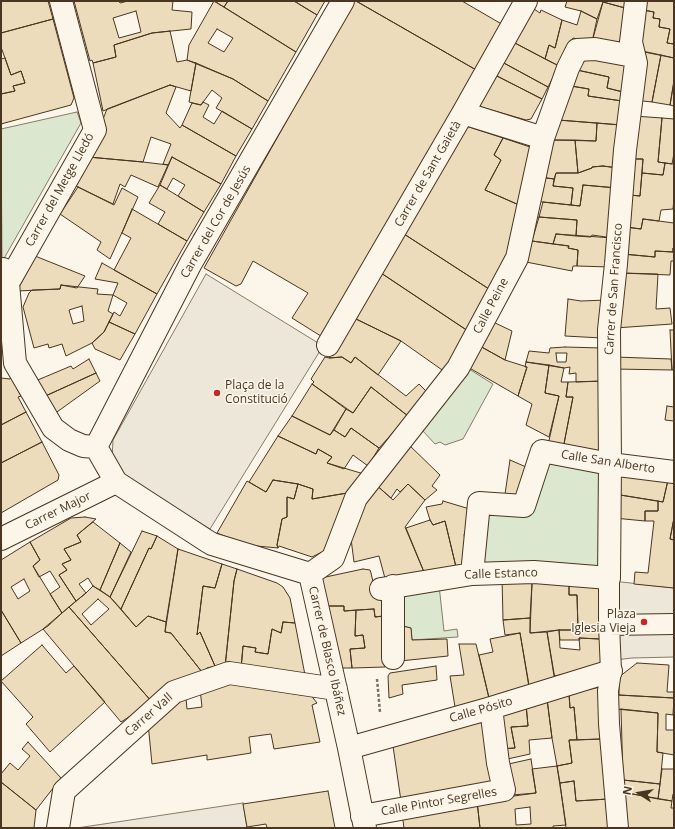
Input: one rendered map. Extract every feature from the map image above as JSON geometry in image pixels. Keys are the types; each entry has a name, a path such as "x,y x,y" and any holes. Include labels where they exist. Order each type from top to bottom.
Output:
{"street":[{"name":"Carrer del Metge Lledó","path":"5,274 95,130 61,1"},
{"name":"Carrer del Cor de Jesús","path":"96,447 191,263 343,1"},
{"name":"Carrer de Sant Gaietà","path":"328,345 463,113 526,1"},
{"name":"Carrer de San Francisco","path":"609,578 609,330 625,150 636,63 631,42 636,1"},
{"name":"Calle Peine","path":"310,574 333,558 356,498 458,368 517,258 543,138 568,68 577,50 595,49 634,56"},
{"path":"463,113 543,138"},
{"path":"5,274 8,366 53,428 69,440 83,446 96,447 116,482"},
{"name":"Calle San Alberto","path":"472,574 479,503 524,506 542,451 610,464 674,472"},
{"name":"Carrer de Blasco Ibáñez","path":"116,482 212,544 310,574 350,748 364,822"},
{"name":"Carrer Major","path":"1,539 116,482"},
{"name":"Calle Estanco","path":"393,658 387,588 472,574 534,572 609,578"},
{"path":"609,578 611,671 608,691 609,724 618,828"},
{"path":"609,626 674,624"},
{"name":"Calle Pósito","path":"350,748 491,708 611,671"},
{"name":"Carrer Vall","path":"58,828 64,791 174,692 229,673 336,689"},
{"name":"Calle Pintor Segrelles","path":"364,822 504,790 498,763 491,708"}],"path":[{"path":"377,679 382,738"}],"green space":[{"path":"77,112 81,123 2,262 1,129"},
{"path":"469,369 493,384 463,439 445,445 440,442 435,444 422,430"},
{"path":"546,463 605,473 605,571 479,568 486,511"},
{"path":"439,585 444,631 457,629 458,637 412,640 411,628 398,625 398,590"}],"shaded area":[{"name":"Plaça de la Constitució","path":"206,274 323,346 210,529 118,473 112,459 113,440"},
{"name":"Plaza Iglesia Vieja","path":"613,581 674,588 674,657 615,660"},
{"path":"243,803 247,828 77,828"}],"building":[{"path":"1,1 48,1 53,19 1,33"},
{"path":"74,1 119,1 120,3 128,1 173,1 172,10 192,12 191,29 152,33 114,45 116,57 93,63 92,60 90,61","holes":["136,11 141,32 119,38 113,18"]},
{"path":"214,1 296,52 268,101 233,79 187,60 189,45","holes":["217,29 233,38 224,52 208,43"]},
{"path":"214,1 228,1 224,7"},
{"path":"228,1 294,1 317,15 296,52 224,7"},
{"path":"294,1 325,1 317,15"},
{"path":"354,1 478,71 324,338 292,318 308,293 253,261 241,284 236,286 204,268"},
{"path":"356,1 462,1 505,26 478,71"},
{"path":"567,1 625,1 625,8 603,2 597,19 581,11 565,7"},
{"path":"644,1 674,1 674,44 667,43 670,29 659,27 660,19 653,18 654,12 643,10"},
{"path":"603,2 625,8 623,37 614,47 592,42"},
{"path":"531,7 540,13 541,10 562,20 555,48 549,45 545,59 513,42"},
{"path":"643,10 654,12 653,18 660,19 659,27 670,29 667,43 674,44 674,58 639,51"},
{"path":"581,11 597,19 592,42 573,38 559,66 545,59 549,45 555,48 562,20 577,25"},
{"path":"53,19 74,98 71,105 1,124 1,94 15,91 13,86 25,83 21,71 11,75 1,47 1,33"},
{"path":"170,31 177,62 187,60 196,63 191,91 170,85 103,111 93,63 116,57 114,45 152,33"},
{"path":"513,42 559,66 548,87 502,62"},
{"path":"642,51 661,55 652,102 634,100"},
{"path":"597,55 631,63 627,93 607,88 609,77 577,70 580,63"},
{"path":"661,55 674,58 674,81 670,105 652,102"},
{"path":"5,58 11,75 21,71 25,83 13,86 15,91 1,94 1,59"},
{"path":"502,62 548,87 542,99 495,75"},
{"path":"196,63 233,79 268,101 252,129 216,108 222,98 212,90 201,105 189,102"},
{"path":"577,70 609,77 607,88 623,92 622,101 588,96 589,89 571,86"},
{"path":"495,75 542,99 531,119 526,120 481,107 479,102"},
{"path":"674,81 674,106 670,105"},
{"path":"170,85 176,87 166,113 180,128 182,125 236,156 221,184 172,157 168,165 163,164 171,144 151,137 143,162 88,157 107,109"},
{"path":"571,86 589,89 588,96 622,101 620,125 558,120"},
{"path":"203,102 209,105 203,117 214,124 222,111 252,129 236,156 182,125 192,103 201,105"},
{"path":"634,116 662,118 658,162 665,163 663,175 642,173 643,159 630,159"},
{"path":"662,118 674,119 674,153 672,164 658,162"},
{"path":"558,120 597,123 596,141 552,140"},
{"path":"597,123 622,125 618,168 603,166 592,167 578,173 575,140 596,141"},
{"path":"466,126 503,138 494,155 501,160 485,190 519,205 508,251 489,289 404,234"},
{"path":"503,138 533,148 519,205 485,190 501,160 494,155"},
{"path":"552,140 575,140 578,173 556,173 554,179 540,177"},
{"path":"88,157 168,165 158,187 131,175 125,187 120,184 113,204 76,186"},
{"path":"172,157 221,184 204,212 178,196 185,185 173,178 167,189 160,185"},
{"path":"630,159 643,159 640,196 630,195"},
{"path":"665,163 674,164 673,209 661,210 659,221 643,219 641,229 626,227 630,195 640,196 642,173 663,175"},
{"path":"603,166 618,168 617,188 583,185 580,206 571,205 573,188 553,186 556,173 578,173 592,167"},
{"path":"540,177 554,179 553,186 573,188 571,205 533,201"},
{"path":"160,185 204,212 187,241 158,224 165,212 149,203"},
{"path":"583,185 617,188 613,238 592,235 591,237 576,236 577,220 539,217 543,202 580,206"},
{"path":"78,187 114,205 122,188 138,197 110,259 97,250 101,242 60,214"},
{"path":"132,209 187,241 157,294 114,270 131,238 122,233"},
{"path":"539,217 577,220 576,236 556,234 553,244 532,241"},
{"path":"643,219 674,223 673,252 655,251 655,257 623,254 626,227 641,229"},
{"path":"404,234 489,289 468,331 381,273"},
{"path":"556,234 613,238 610,267 577,266 578,250 568,248 569,246 553,244"},
{"path":"532,241 569,246 568,248 578,250 577,266 573,266 572,271 526,262"},
{"path":"674,247 674,261 671,261 670,275 621,273 623,254 655,257 655,251 673,252"},
{"path":"35,256 85,276 77,288 61,285 60,289 17,291"},
{"path":"102,263 157,294 135,334 109,322 114,312 120,316 127,303 113,295 118,283 95,279"},
{"path":"381,273 468,331 445,372 401,341 354,318"},
{"path":"621,273 658,274 656,309 670,308 672,324 615,328"},
{"path":"61,285 98,289 97,294 113,295 108,311 113,314 104,332 92,343 66,356 62,344 49,348 48,344 34,348 23,307 29,293 32,290 60,289","holes":["82,306 84,321 73,324 69,310"]},
{"path":"568,299 581,301 607,300 602,338 565,336"},
{"path":"354,318 401,341 378,375 355,357 351,363 342,357 329,358"},
{"path":"491,321 512,331 505,360 478,345"},
{"path":"109,322 135,334 120,360 95,349 92,343 104,332"},
{"path":"670,330 674,330 674,370 672,370"},
{"path":"478,345 505,360 527,367 518,396 466,366"},
{"path":"550,348 602,348 604,381 576,382 576,373 569,374 570,367 564,368 526,362 529,351 549,353","holes":["556,353 567,353 566,362 557,362"]},
{"path":"325,357 342,357 351,363 355,357 406,396 419,384 429,394 408,416 371,387 353,413 312,384 314,382 311,379"},
{"path":"615,357 671,359 672,370 614,369"},
{"path":"89,359 96,373 41,398 33,382 71,366 73,369"},
{"path":"526,362 549,365 545,393 559,396 549,437 526,425 532,404 518,396 527,367 525,367"},
{"path":"549,365 564,368 561,382 568,382 566,397 573,397 563,449 548,445 559,396 545,393"},
{"path":"96,373 100,381 50,417 41,398"},
{"path":"11,377 21,396 18,397 26,412 1,425 1,378 10,379"},
{"path":"604,381 606,458 563,449 573,397 566,397 568,382"},
{"path":"312,384 346,409 330,435 292,416"},
{"path":"371,387 408,416 379,448 351,428 345,437 334,430 346,409 353,413"},
{"path":"667,406 674,407 674,421 665,420"},
{"path":"26,412 42,442 1,463 1,425"},
{"path":"292,416 330,435 334,430 345,437 351,428 379,448 368,466 353,455 344,469 327,463 332,457 318,449 316,454 278,436"},
{"path":"278,436 316,454 318,449 332,457 327,463 364,474 353,492 312,499 313,489 298,484 273,480 266,492 249,482"},
{"path":"42,442 59,475 58,480 1,513 1,463"},
{"path":"407,443 440,475 432,486 437,490 425,500 408,484 400,492 397,489 391,498 374,483"},
{"path":"510,460 533,470 525,501 504,501"},
{"path":"615,472 668,480 663,502 614,494"},
{"path":"273,480 298,484 294,499 287,497 287,517 282,519 277,545 278,548 246,545 217,533 247,481 266,492"},
{"path":"668,480 674,481 674,518 670,539 674,540 674,588 634,584 635,572 648,573 654,521 645,521 645,511 658,511 658,501 663,502"},
{"path":"374,483 393,500 408,484 425,500 405,527 424,572 386,582 379,556 354,562 350,531"},
{"path":"298,484 313,489 312,499 353,492 324,551 312,557 279,546 278,548 277,545 282,519 287,517 287,497 294,499"},
{"path":"614,494 658,501 658,511 645,511 645,521 614,518"},
{"path":"443,501 473,510 471,533 464,534 468,565 456,567 445,521 433,525 430,520 426,507 442,504"},
{"path":"85,517 96,519 77,535 81,542 64,549 71,560 62,564 67,570 59,575 76,601 62,613 50,594 60,587 50,571 39,577 33,566 40,560 30,542 71,518"},
{"path":"674,518 674,540 670,539"},
{"path":"430,520 433,525 445,521 456,567 424,572 406,528"},
{"path":"93,522 120,543 100,590 93,586 88,578 79,584 86,593 76,601 59,575 67,570 62,564 71,560 64,549 81,542 77,535"},
{"path":"142,531 157,536 151,549 149,548 121,609 110,597"},
{"path":"157,536 178,549 166,622 148,616 136,627 121,609 149,548 151,549"},
{"path":"30,542 40,560 33,566 62,613 48,626 21,643 1,610 1,560","holes":["24,579 30,591 18,599 11,587"]},
{"path":"120,543 131,552 110,597 100,590"},
{"path":"178,549 222,564 215,588 203,586 197,635 200,632 215,666 207,668 202,672 171,633 165,632"},
{"path":"222,564 237,569 234,581 225,667 215,666 200,632 197,635 203,586 215,588"},
{"path":"237,569 277,583 283,587 290,598 295,623 283,622 281,633 272,629 268,654 255,652 256,648 243,646 241,669 225,667 234,581"},
{"path":"363,569 370,570 376,595 391,592 392,615 375,617 374,609 344,611 344,606 326,606 321,578"},
{"path":"502,577 532,583 530,618 503,620"},
{"path":"569,581 599,581 600,639 579,638 580,640 560,640 559,630 578,630 577,595 569,595"},
{"path":"569,581 569,595 577,595 578,630 530,633 532,583"},
{"path":"93,586 110,597 136,627 148,616 166,622 165,632 171,633 202,672 152,702 69,607","holes":["98,599 109,609 91,625 82,614"]},
{"path":"326,606 344,606 344,611 356,610 355,636 363,635 365,648 350,649 352,668 339,668"},
{"path":"69,607 152,702 121,722 43,629"},
{"path":"374,609 375,617 392,615 385,667 352,668 350,649 365,648 363,635 355,636 356,610"},
{"path":"1,610 21,643 1,656"},
{"path":"530,618 530,633 547,632 555,679 529,685 520,633 505,635 503,620"},
{"path":"283,622 295,623 305,675 241,669 243,646 256,648 255,652 268,654 272,629 281,633"},
{"path":"398,625 411,628 412,640 447,639 448,656 400,661"},
{"path":"559,630 560,648 580,650 579,638 600,639 601,667 554,676 547,632"},
{"path":"520,633 529,687 489,698 479,655 493,652 490,639"},
{"path":"459,644 476,644 489,698 455,707 450,676 464,675"},
{"path":"42,645 66,673 74,666 105,702 50,752 26,724 33,717 1,681"},
{"path":"637,663 669,665 667,692 674,692 674,698 619,695 619,677"},
{"path":"436,666 437,680 402,685 403,694 389,698 388,676 390,673"},
{"path":"221,682 302,695 303,691 310,694 317,703 312,705 320,742 274,749 271,734 249,737 251,753 207,760 207,755 152,764 148,723 186,698 187,709 202,707 200,689"},
{"path":"600,687 601,739 577,740 574,707 570,708 569,694"},
{"path":"569,694 570,708 574,707 577,740 569,740 572,763 557,766 547,699"},
{"path":"617,695 674,698 673,715 666,714 666,730 674,730 674,755 657,752 658,713 616,709"},
{"path":"547,699 552,738 529,740 530,754 503,760 500,749 515,748 511,727 528,726 526,704"},
{"path":"526,704 528,726 511,727 515,748 500,749 496,711"},
{"path":"621,709 658,713 657,752 663,753 660,784 623,780"},
{"path":"489,716 497,782 401,801 393,746"},
{"path":"601,739 608,799 576,801 574,781 560,783 557,766 572,763 569,740"},
{"path":"28,742 61,778 36,810 1,782 1,774 10,763 18,770 30,756 22,749"},
{"path":"531,759 536,793 512,795 504,765"},
{"path":"557,766 566,825 553,826 553,828 480,828 477,801 536,793 532,769","holes":["530,807 531,824 516,825 515,809"]},
{"path":"662,769 674,769 674,795 673,794 672,801 658,799"},
{"path":"623,780 660,784 658,799 622,792"},
{"path":"574,781 576,801 608,799 610,828 566,828 560,783"},
{"path":"1,782 36,810 34,828 1,828"},
{"path":"328,791 335,828 267,828 266,824 247,827 243,804"},
{"path":"622,792 672,801 671,808 674,808 674,828 624,828"},
{"path":"477,801 480,828 404,828 402,813"}],"place":[{"name":"Plaça de la Constitució","path":"217,393"},
{"name":"Plaza Iglesia Vieja","path":"644,622"}]}
